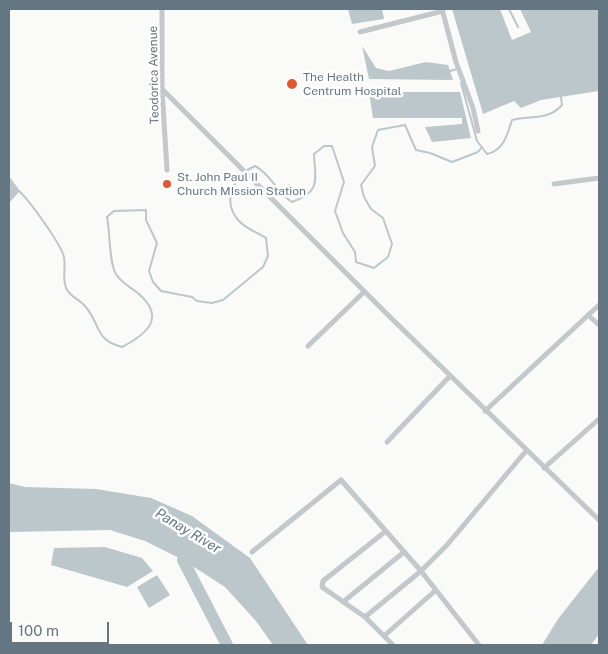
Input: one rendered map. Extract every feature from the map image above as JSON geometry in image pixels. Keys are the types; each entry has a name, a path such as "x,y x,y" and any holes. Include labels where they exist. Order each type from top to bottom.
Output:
{"street":[{"name":"Teodorica Avenue","path":"162,9 162,89 167,170"},
{"path":"360,32 442,10 456,62 473,108 478,131"},
{"path":"162,89 364,292 599,520"},
{"path":"554,184 599,178"},
{"path":"308,346 364,292"},
{"path":"485,411 599,305"},
{"path":"588,315 599,325"},
{"path":"387,442 450,376"},
{"path":"544,468 599,419"},
{"path":"365,616 421,571 447,545 526,450"},
{"path":"252,552 341,480 421,571 479,645"},
{"path":"386,531 324,581 322,587 365,616 393,645"},
{"path":"343,602 404,552"},
{"path":"384,636 436,590"}],"water":[{"path":"348,9 382,9 384,19 352,24"},
{"path":"452,9 500,9 512,40 531,32 520,9 599,9 599,91 541,100 521,108 514,101 483,114"},
{"path":"362,46 376,68 389,71 426,62 448,65 453,80 369,79"},
{"path":"369,92 460,92 471,138 432,142 425,127 462,124 462,118 373,118"},
{"path":"9,176 20,191 9,203"},
{"name":"Panay River","path":"9,483 25,487 96,489 151,498 192,516 250,558 308,645 273,645 256,621 225,587 183,560 145,541 110,530 9,532"},
{"path":"105,547 142,558 153,571 127,587 51,565 54,548"},
{"path":"599,567 599,634 591,645 542,645 558,619"},
{"path":"157,575 170,595 149,608 137,587"}],"waterway":[{"path":"509,9 518,27"},
{"path":"450,71 457,69"},
{"path":"461,83 477,141 487,154 493,152 501,145 512,120 539,117 551,113 562,105 561,97"},
{"path":"19,191 44,222 62,251 66,288 72,296 85,306 102,336 113,344 122,347 139,337 150,325 152,318 147,303 121,280 114,269 107,217 114,211 146,210 146,220 157,243 149,271 153,282 161,291 212,303 223,300 263,267 268,256 266,238 242,224 231,205 232,189 248,170 255,166 261,169 282,194 292,202 308,194 315,184 314,154 324,146 332,146 344,182 335,211 343,233 355,252 356,262 374,268 388,257 392,244 383,218 371,209 364,197 361,185 375,166 372,147 378,130 405,125 416,150 430,153 452,162 478,152 482,147"},
{"path":"183,560 227,645"}],"place":[{"name":"The Health Centrum Hospital","path":"292,84"},
{"name":"St. John Paul II Church MIssion Station","path":"167,184"}]}
